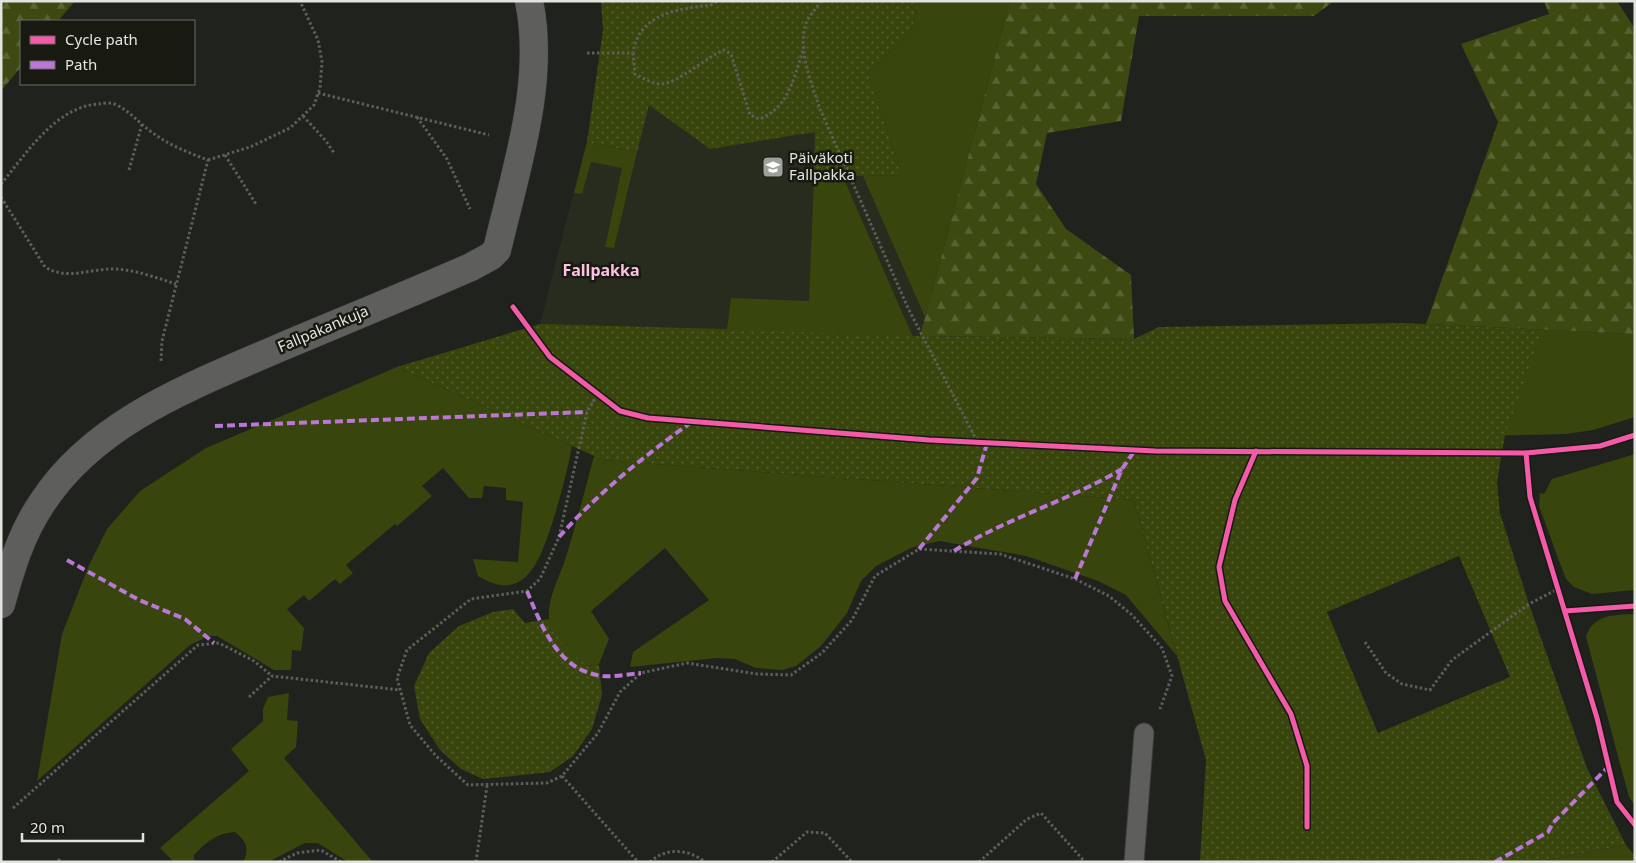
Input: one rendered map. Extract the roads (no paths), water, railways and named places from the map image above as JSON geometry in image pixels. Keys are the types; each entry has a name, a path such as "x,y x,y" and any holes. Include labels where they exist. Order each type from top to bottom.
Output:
{"street":[{"name":"Fallpakankuja","path":"1,604 24,533 42,502 76,462 116,430 183,391 470,267 491,256 497,250 530,113 534,45 529,1"}],"lane":[{"path":"1134,862 1144,733"}],"place":[{"name":"Päiväkoti Fallpakka","path":"773,167"}],"district":[{"name":"Fallpakka","path":"601,270"}]}
